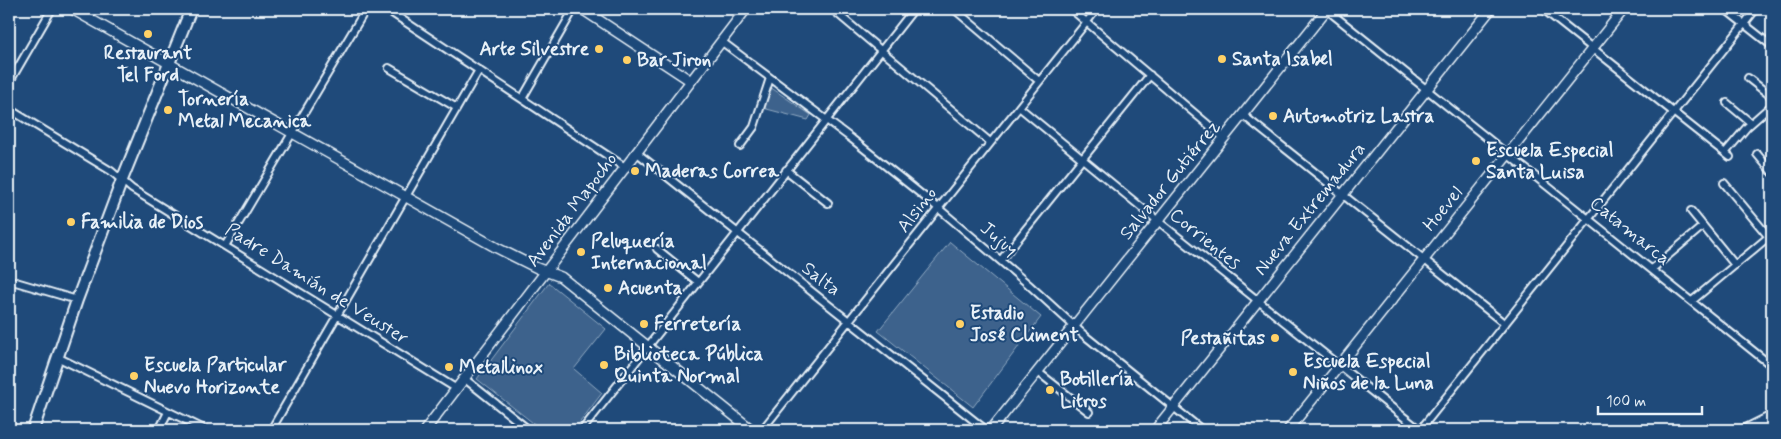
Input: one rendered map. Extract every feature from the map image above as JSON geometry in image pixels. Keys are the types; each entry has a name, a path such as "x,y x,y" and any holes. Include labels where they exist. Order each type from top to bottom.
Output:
{"main road":[{"path":"72,9 497,248 557,275 752,430"},
{"path":"34,430 77,300 190,9"},
{"path":"582,9 691,81"},
{"name":"Avenida Mapocho","path":"424,430 465,379 746,9"},
{"name":"Salvador Gutiérrez","path":"991,430 1327,9"},
{"name":"Nueva Extremadura","path":"1155,430 1491,9"},
{"name":"Hoevel","path":"1288,430 1624,9"},
{"path":"1746,430 1772,417"},
{"path":"1765,430 1772,427"}],"street":[{"path":"9,83 52,9"},
{"path":"225,246 366,9"},
{"path":"386,9 625,167"},
{"path":"522,99 574,9"},
{"path":"832,9 990,142"},
{"path":"582,430 914,9"},
{"path":"954,9 1040,81"},
{"path":"1071,9 1224,138"},
{"name":"Alsino","path":"762,430 1097,9"},
{"name":"Catamarca","path":"1327,9 1772,366"},
{"path":"1544,9 1728,155 1751,123 1772,105"},
{"path":"1725,9 1772,46"},
{"path":"1420,430 1756,9"},
{"name":"Jujuy","path":"721,41 852,138 1001,260 1074,326 1202,430"},
{"path":"390,68 457,108"},
{"path":"271,430 479,70"},
{"path":"1001,260 1150,75"},
{"path":"740,146 754,127 770,78"},
{"path":"1748,78 1772,97"},
{"path":"1727,103 1751,123"},
{"name":"Corrientes","path":"1019,107 1158,221 1420,430"},
{"name":"Padre Damián de Veuster","path":"9,109 111,171 132,189 457,389"},
{"path":"1243,115 1505,324"},
{"name":"Salta","path":"636,152 986,430"},
{"path":"1757,154 1772,172"},
{"path":"786,170 828,203"},
{"path":"1692,301 1771,236 1724,182"},
{"path":"1690,211 1735,265"},
{"path":"1652,269 1703,226"},
{"path":"657,248 698,282"},
{"path":"9,280 77,300"},
{"path":"57,357 206,430"},
{"path":"1038,372 1089,412"},
{"path":"465,379 529,430"},
{"path":"159,430 168,412"}],"shaded area":[{"path":"770,87 811,115 808,120 763,108"},
{"name":"Estadio José Climent","path":"950,242 1041,317 973,407 878,331"},
{"path":"549,283 606,329 574,369 602,393 574,430 542,430 477,379"}],"place":[{"name":"Restaurant Tel Ford","path":"148,34"},
{"name":"Arte Silvestre","path":"599,49"},
{"name":"Santa Isabel","path":"1222,59"},
{"name":"Bar Jiron","path":"627,60"},
{"name":"Tornería Metal Mecanica","path":"168,110"},
{"name":"Automotriz Lastra","path":"1273,116"},
{"name":"Escuela Especial Santa Luisa","path":"1476,161"},
{"name":"Maderas Correa","path":"635,171"},
{"name":"Familia de Dios","path":"71,222"},
{"name":"Peluquería Internacional","path":"581,252"},
{"name":"Acuenta","path":"608,288"},
{"name":"Ferretería","path":"644,324"},
{"name":"Estadio José Climent","path":"960,324"},
{"name":"Pestañitas","path":"1275,338"},
{"name":"Biblioteca Pública Quinta Normal","path":"604,365"},
{"name":"Metallinox","path":"449,367"},
{"name":"Escuela Especial Niños de la Luna","path":"1293,372"},
{"name":"Escuela Particular Nuevo Horizonte","path":"134,376"},
{"name":"Botillería Litros","path":"1050,390"}]}
